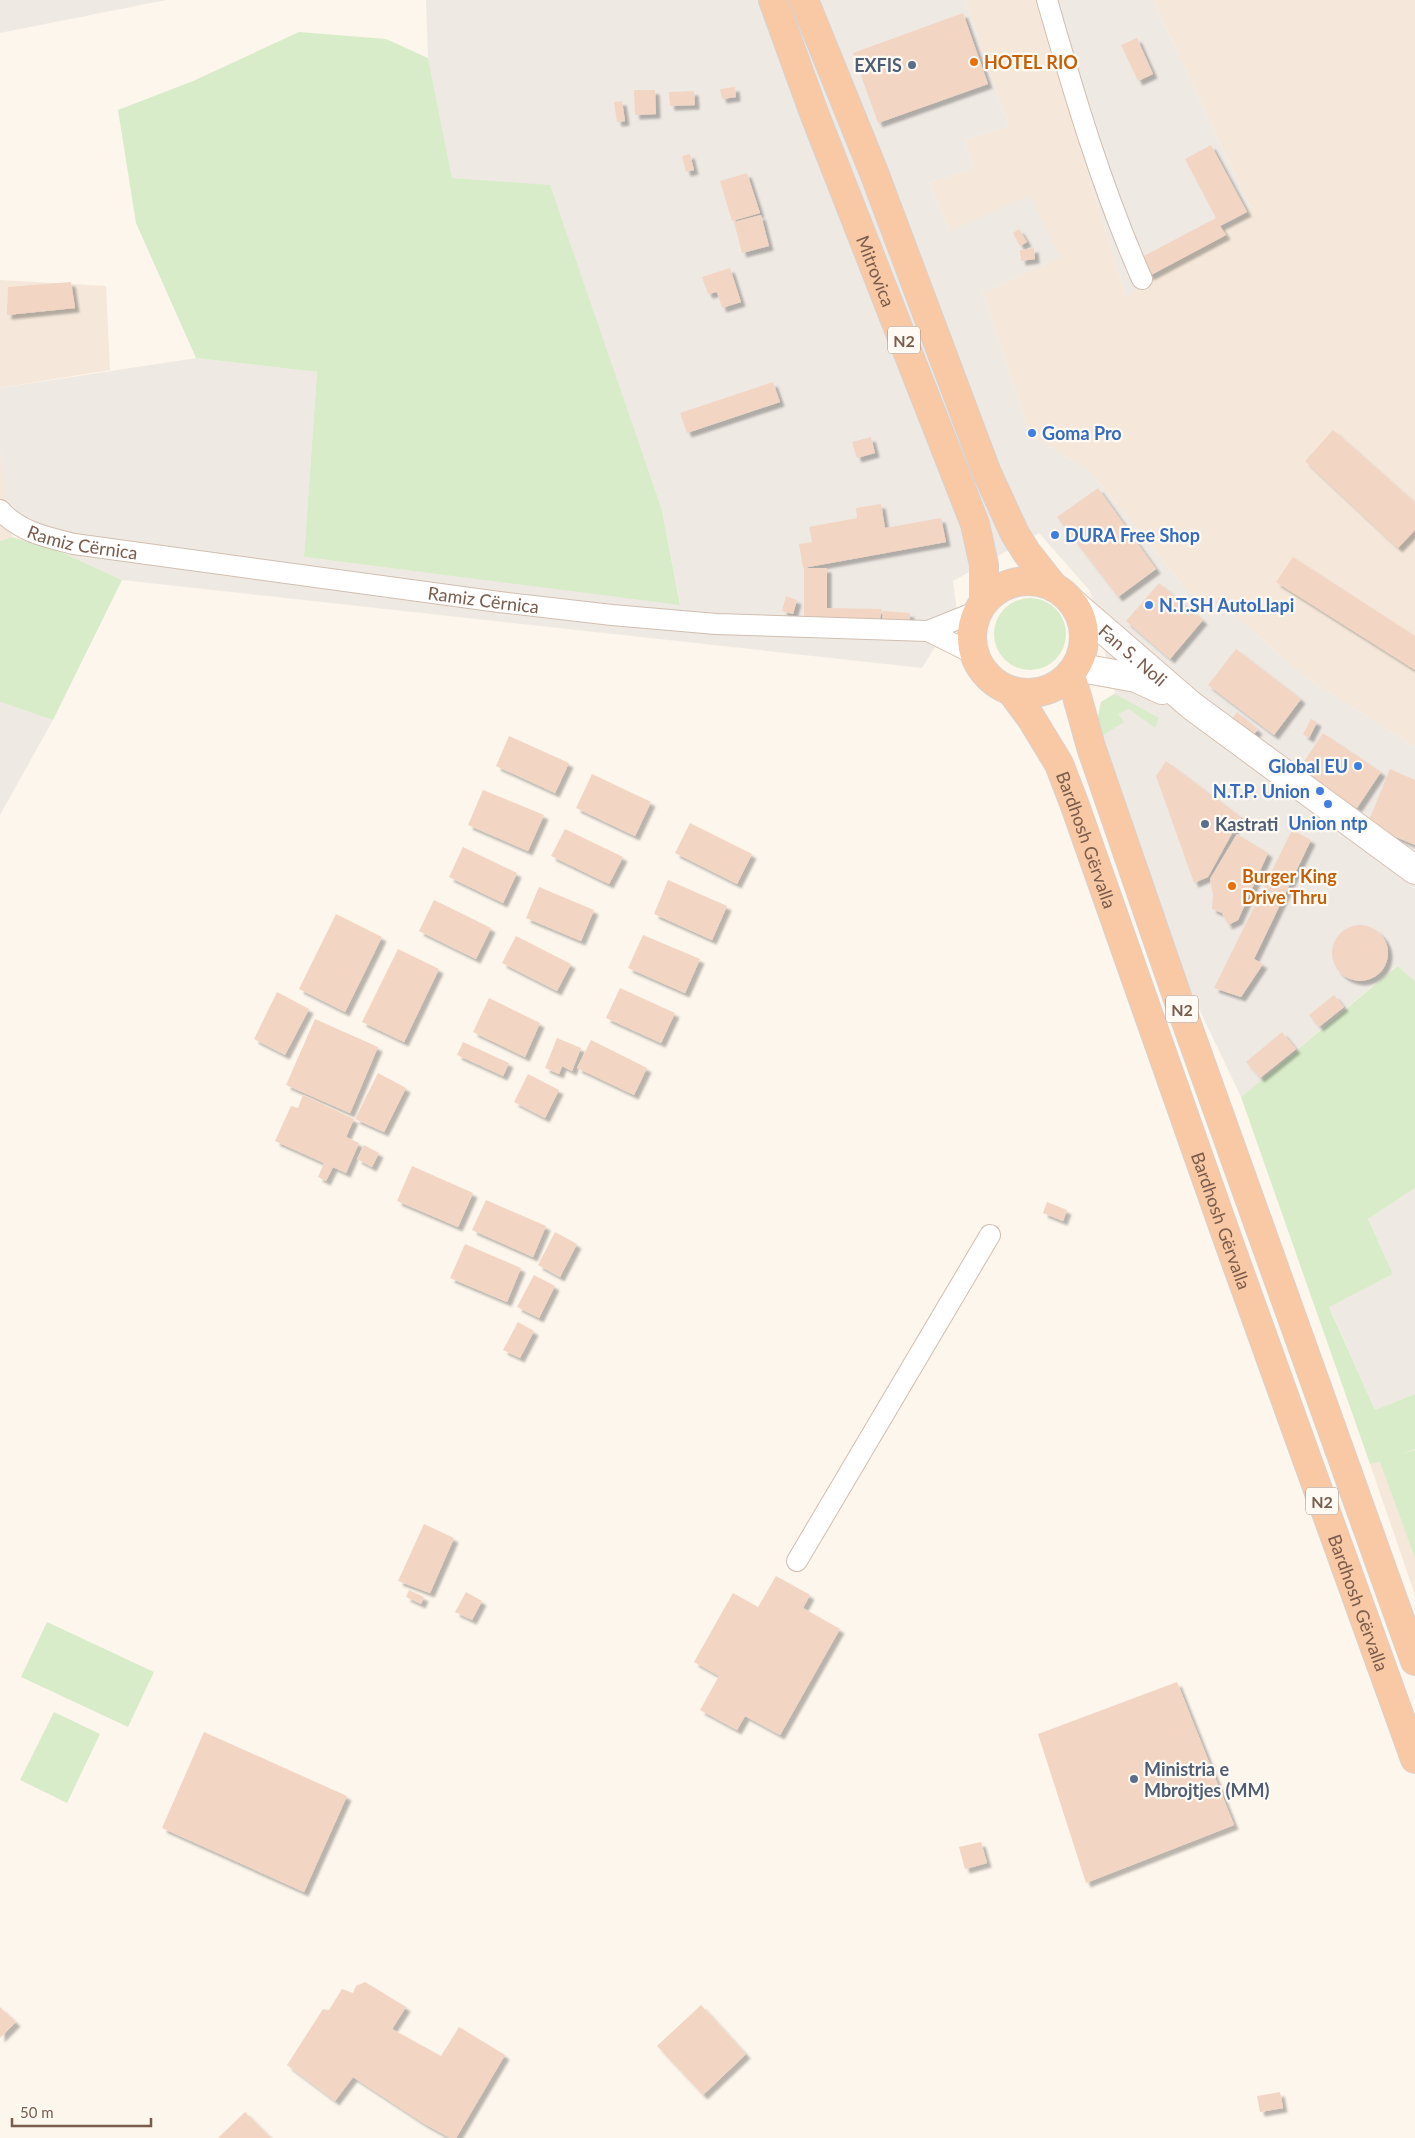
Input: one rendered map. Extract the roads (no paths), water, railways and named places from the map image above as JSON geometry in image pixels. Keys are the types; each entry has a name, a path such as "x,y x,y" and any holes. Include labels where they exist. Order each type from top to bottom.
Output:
{"highway":[{"name":"Mitrovica","path":"773,0 814,113 975,524 984,564 981,606"},
{"name":"Mitrovica","path":"804,0 872,170 998,498 1026,553 1053,586"},
{"name":"N2","path":"1034,581 1053,586 1074,604 1082,619 1085,635 1083,652 1074,671 1058,686 1043,692 1027,694 1011,691 995,683 982,670 974,654 973,625 981,606 998,589 1016,582 1034,581"},
{"name":"Bardhosh Gërvalla","path":"1074,671 1091,747 1179,1002 1263,1231 1415,1662"},
{"name":"Bardhosh Gërvalla","path":"1011,691 1031,718 1059,764 1074,803 1229,1243 1415,1759"}],"main road":[{"name":"Fan S. Noli","path":"1074,604 1192,706"},
{"path":"1074,671 1136,678 1192,706 1415,870"}],"street":[{"path":"1046,0 1112,209 1142,279"},
{"name":"Ramiz Cërnica","path":"0,510 10,520 23,528 42,536 74,544 490,601 612,615 716,624 928,631 974,654"},
{"path":"928,631 981,606"},
{"path":"797,1561 990,1235"}],"place":[{"name":"HOTEL RIO","path":"974,62"},
{"name":"EXFIS","path":"912,65"},
{"name":"Goma Pro","path":"1032,433"},
{"name":"DURA Free Shop","path":"1055,535"},
{"name":"N.T.SH AutoLlapi","path":"1149,605"},
{"name":"Global EU","path":"1358,766"},
{"name":"N.T.P. Union","path":"1320,791"},
{"name":"Union ntp","path":"1328,804"},
{"name":"Kastrati","path":"1205,824"},
{"name":"Burger King Drive Thru","path":"1232,886"},
{"name":"Ministria e Mbrojtjes (MM)","path":"1134,1779"}]}
